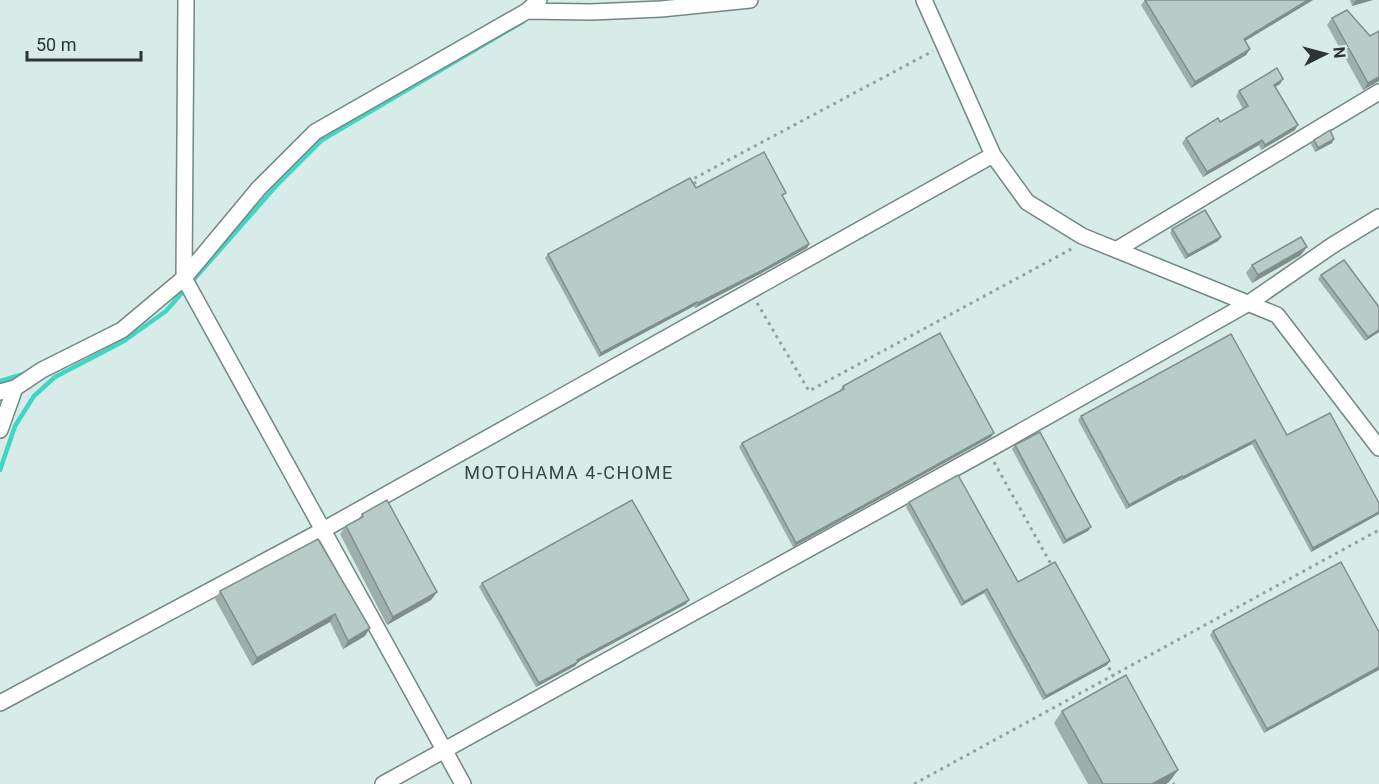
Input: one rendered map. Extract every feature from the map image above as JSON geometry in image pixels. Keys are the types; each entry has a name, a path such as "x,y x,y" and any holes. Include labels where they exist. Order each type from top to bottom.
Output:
{"street":[{"path":"186,0 187,284 463,784"},
{"path":"0,430 8,390 42,370 122,330 187,284 259,188 315,132 533,5 556,11 591,12 661,9 750,0"},
{"path":"924,0 993,155 1027,202 1082,236 1277,315 1379,448"},
{"path":"1116,250 1379,92"},
{"path":"0,703 322,530 993,155"},
{"path":"383,784 1249,303 1333,245 1379,217"}],"path":[{"path":"987,450 1056,573"},
{"path":"914,784 1379,530"},
{"path":"1102,655 1119,685"},
{"path":"1168,774 1174,784"}],"building":[{"path":"1145,0 1308,0 1244,39 1250,49 1195,82"},
{"path":"1347,10 1370,36 1379,31 1379,77 1368,83 1332,18"},
{"path":"1277,68 1283,79 1274,85 1298,125 1265,145 1262,140 1207,172 1186,138 1218,118 1220,122 1248,106 1239,91"},
{"path":"1330,130 1334,139 1318,148 1314,140"},
{"path":"764,152 786,193 782,195 809,244 601,353 548,254 690,178 696,188"},
{"path":"1205,210 1221,237 1188,255 1172,229"},
{"path":"1301,237 1307,247 1258,275 1252,265"},
{"path":"1344,260 1379,307 1379,330 1368,337 1321,275"},
{"path":"940,333 994,433 796,543 742,443 844,389 843,386"},
{"path":"1231,334 1287,435 1330,413 1379,503 1379,512 1313,548 1255,440 1129,505 1081,416"},
{"path":"1040,432 1091,527 1066,540 1015,445"},
{"path":"958,475 1018,582 1055,562 1110,661 1046,696 987,589 964,602 909,502"},
{"path":"387,500 437,592 393,617 346,526"},
{"path":"632,500 689,600 539,683 482,583"},
{"path":"318,539 370,628 348,641 335,614 257,658 220,591"},
{"path":"1341,562 1379,632 1379,667 1267,729 1213,631"},
{"path":"1126,675 1178,770 1152,784 1103,784 1062,711"}],"waterway":[{"path":"0,470 15,426 34,396 55,377 124,341 166,311 276,186 322,140 524,21"},
{"path":"0,381 27,373"}],"district":[{"name":"MOTOHAMA 4-CHOME","path":"569,472"}]}
